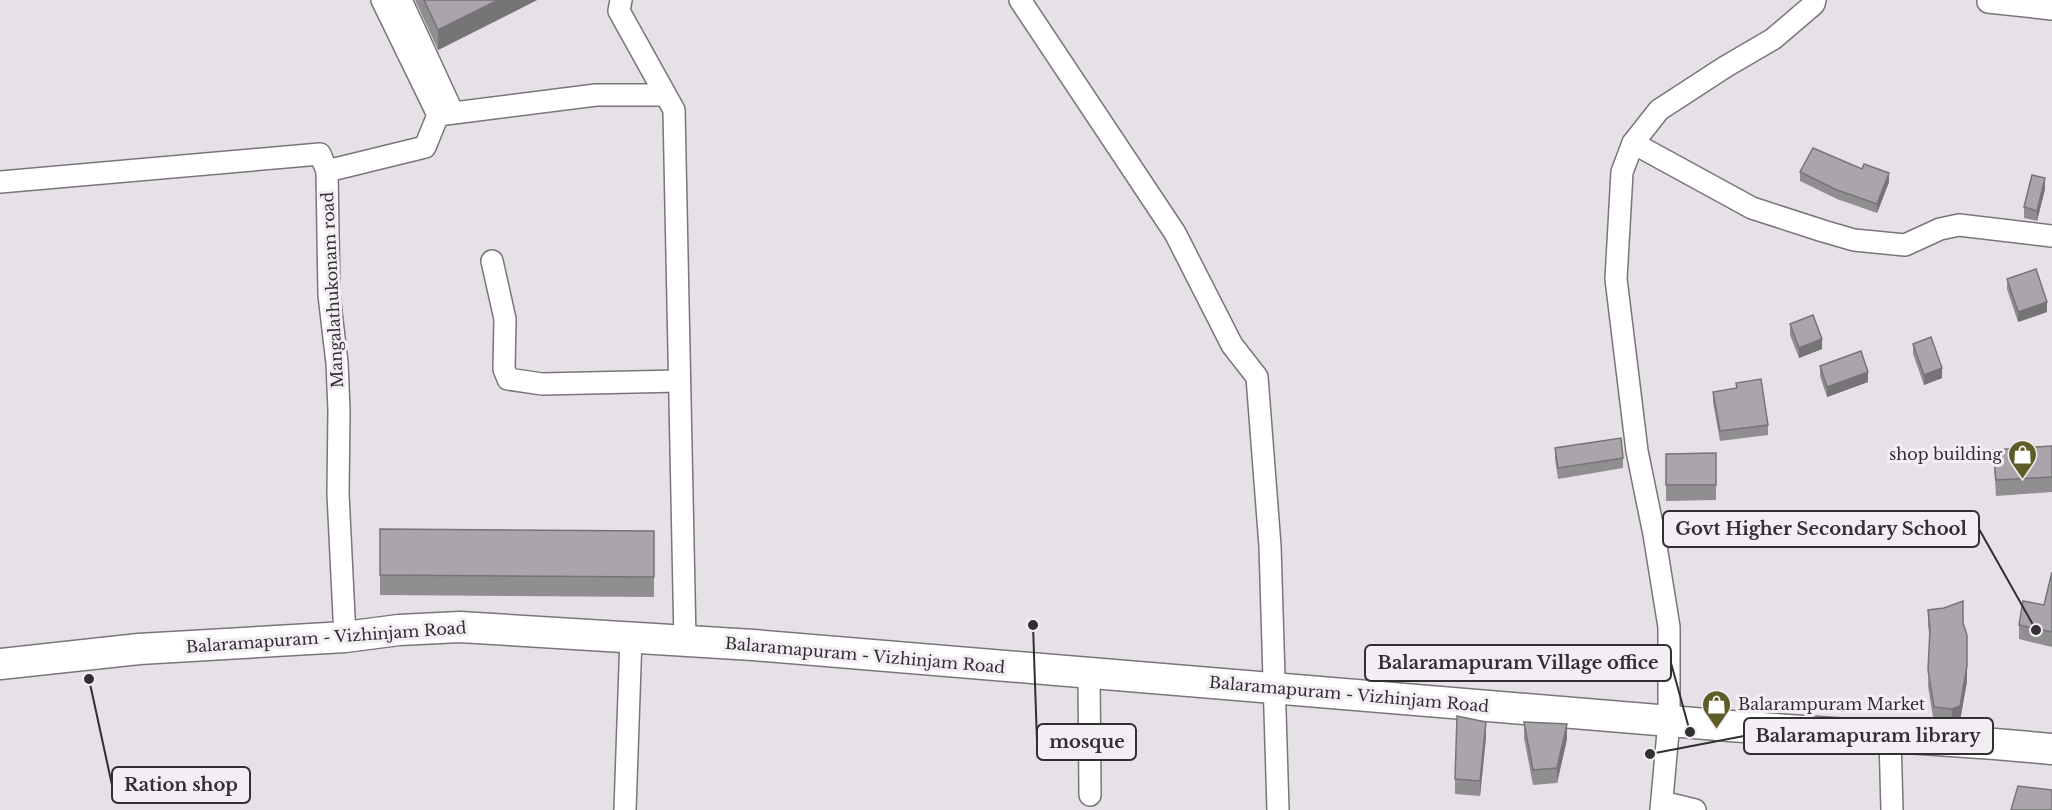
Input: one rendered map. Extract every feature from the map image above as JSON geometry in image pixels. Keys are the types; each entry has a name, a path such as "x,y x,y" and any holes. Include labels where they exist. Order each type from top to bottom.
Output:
{"main road":[{"name":"Balaramapuram - Vizhinjam Road","path":"0,664 139,649 345,637 399,630 460,627 685,641 1670,721 2052,749"}],"street":[{"path":"382,0 445,115"},
{"path":"401,0 445,115"},
{"path":"621,0 619,11 674,110 685,641"},
{"path":"1020,0 1175,233 1232,345 1257,377 1266,473 1278,810"},
{"path":"1695,810 1661,806 1670,721 1669,627 1654,534 1637,451 1616,279 1622,172 1633,143 1659,110 1773,39 1814,4 1815,0"},
{"path":"1988,2 2052,9"},
{"path":"445,115 596,95 665,94"},
{"name":"Mangalathukonam road","path":"345,637 338,494 339,398 329,295 327,171 424,147 445,115"},
{"path":"1633,143 1752,208 1854,240 1905,245 1940,229 1959,225 2052,236"},
{"path":"0,182 320,154 327,171"},
{"path":"492,261 506,319 504,369 508,379 542,384 679,381"},
{"path":"625,810 631,637"},
{"path":"1089,673 1090,795"},
{"path":"1890,737 1892,810"}],"building":[{"path":"424,0 498,0 438,30"},
{"path":"1813,148 1862,169 1864,164 1889,173 1877,204 1837,190 1800,172"},
{"path":"2032,175 2045,178 2037,211 2024,207"},
{"path":"2036,269 2047,302 2018,312 2007,279"},
{"path":"1813,315 1822,339 1799,348 1790,324"},
{"path":"1931,337 1942,368 1924,375 1913,344"},
{"path":"1861,351 1868,372 1827,387 1820,366"},
{"path":"1761,379 1768,425 1720,431 1713,392 1737,388 1736,383"},
{"path":"1621,438 1623,458 1558,468 1555,448"},
{"path":"2052,446 2052,477 1996,480 1993,450"},
{"path":"1716,453 1716,485 1666,485 1666,454"},
{"path":"380,529 654,531 654,577 380,575"},
{"path":"2052,572 2052,632 2019,625 2023,601 2044,605"},
{"path":"1963,601 1963,623 1967,635 1967,666 1960,706 1952,709 1934,707 1928,670 1930,629 1928,610 1944,608"},
{"path":"1457,716 1486,722 1480,781 1455,779"},
{"path":"1524,722 1567,724 1557,768 1533,770"},
{"path":"2018,786 2052,790 2052,810 2011,810"}],"place":[{"name":"shop building","path":"2023,480"},
{"name":"mosque","path":"1033,625"},
{"name":"Govt Higher Secondary School","path":"2036,630"},
{"name":"Ration shop","path":"89,679"},
{"name":"Balarampuram Market","path":"1717,730"},
{"name":"Balaramapuram Village office","path":"1690,732"},
{"name":"Balaramapuram library","path":"1650,754"}]}
